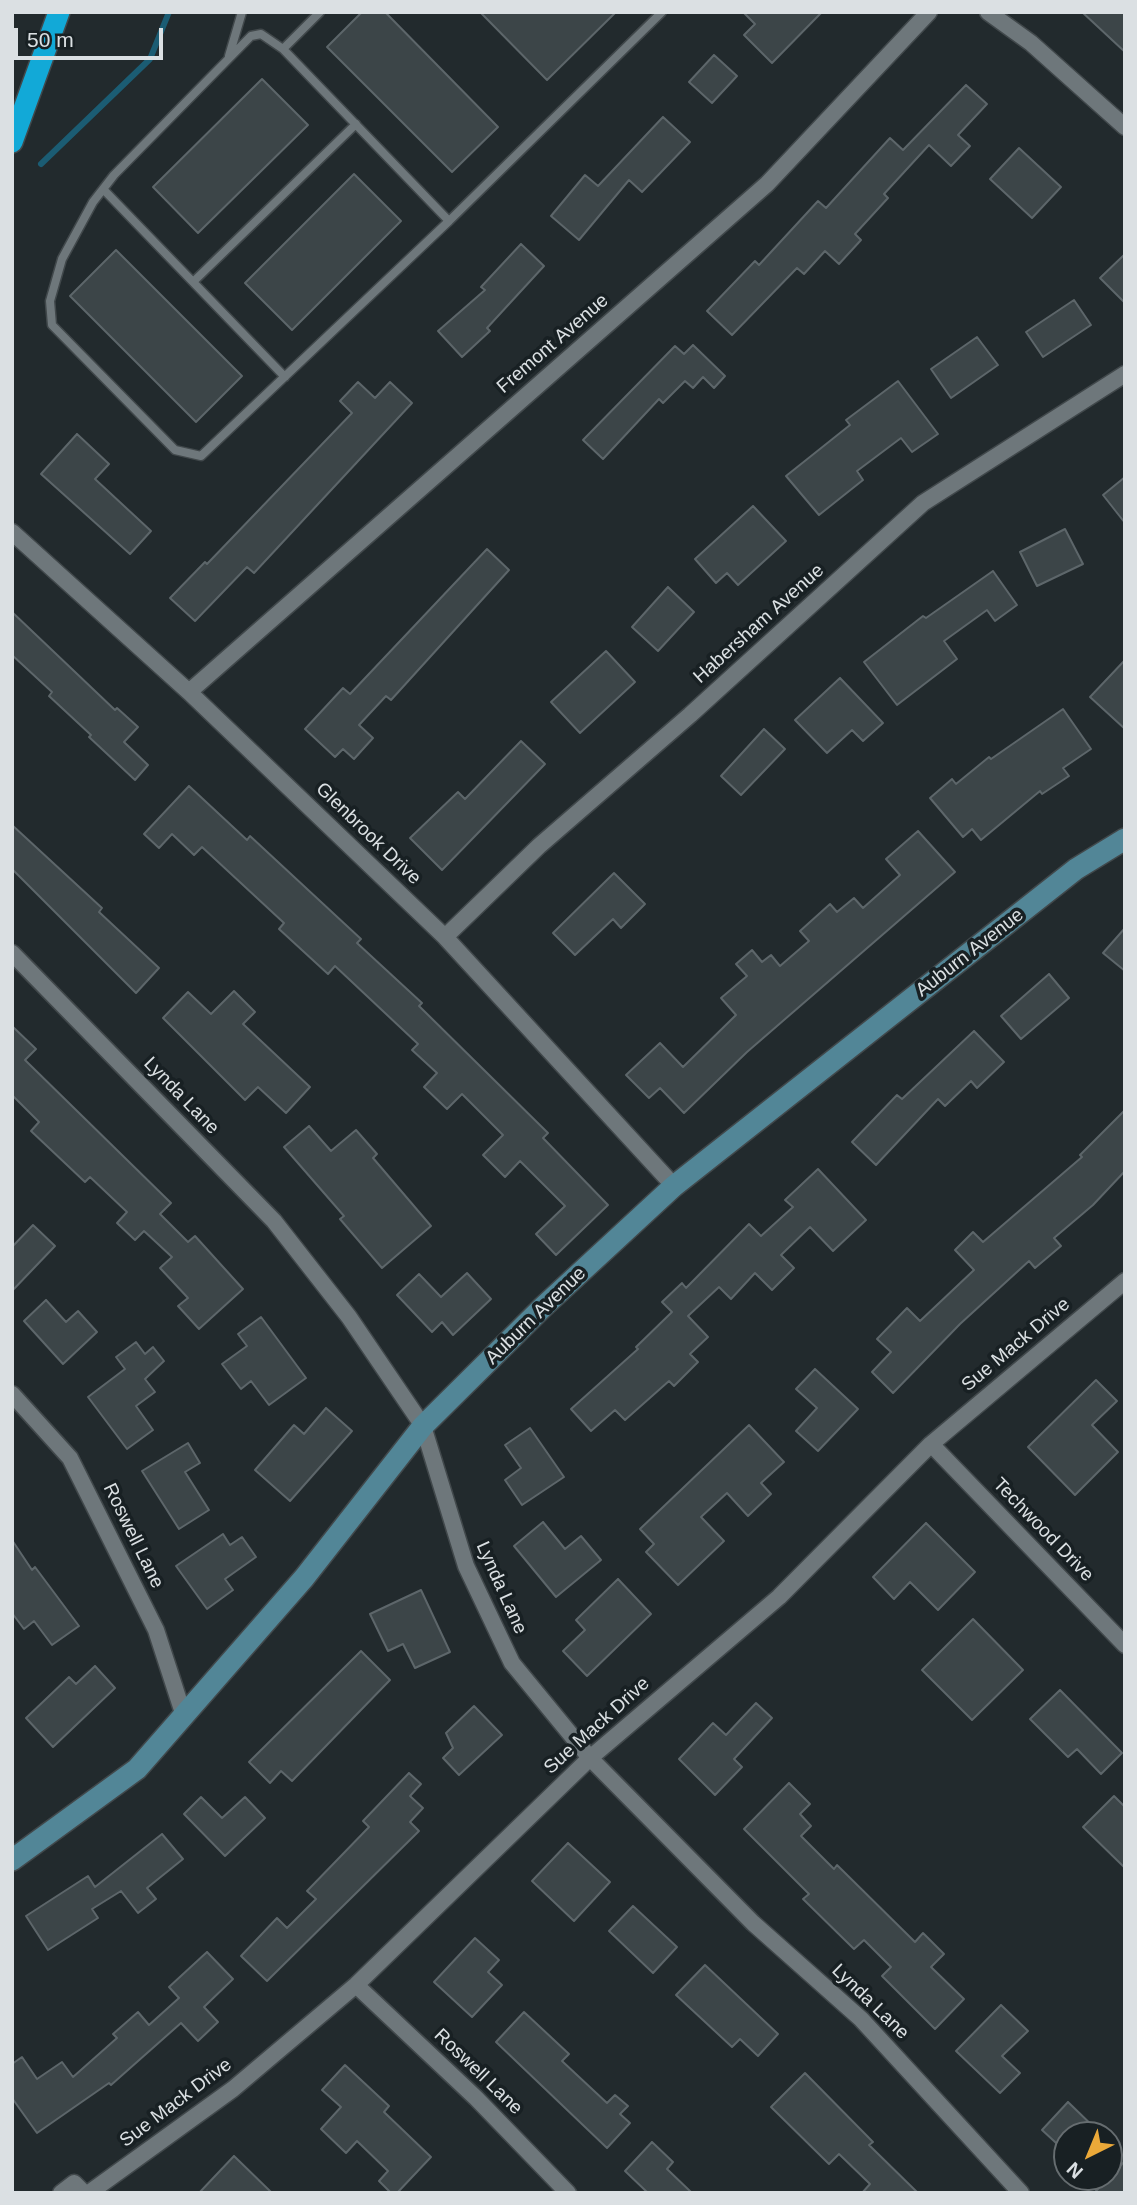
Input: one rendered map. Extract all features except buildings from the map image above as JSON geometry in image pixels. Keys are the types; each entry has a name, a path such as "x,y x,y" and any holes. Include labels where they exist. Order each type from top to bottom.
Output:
{"highway":[{"path":"12,142 60,12"}],"street":[{"name":"Fremont Avenue","path":"189,692 767,184 929,12"},
{"path":"988,12 1031,43 1125,127"},
{"name":"Habersham Avenue","path":"445,937 539,846 690,715 923,503 1125,374"},
{"name":"Glenbrook Drive","path":"12,532 189,692 445,937 674,1186"},
{"name":"Auburn Avenue","path":"12,1860 137,1769 304,1578 423,1426 542,1307 674,1186 1076,869 1125,839"},
{"name":"Lynda Lane","path":"12,953 274,1221 349,1317 423,1426 466,1566 512,1663 590,1758 753,1923 861,2019 1021,2193"},
{"name":"Sue Mack Drive","path":"61,2193 74,2183 87,2193 233,2089 356,1984 590,1758 779,1597 931,1444 1125,1281"},
{"name":"Roswell Lane","path":"12,1394 71,1458 156,1630 184,1716"},
{"name":"Techwood Drive","path":"931,1444 1125,1646"},
{"name":"Roswell Lane","path":"356,1984 476,2098 568,2193"}],"lane":[{"path":"229,59 242,12"},
{"path":"282,49 320,12"},
{"path":"449,221 282,49 261,34 251,36 103,189 62,258 50,301 52,325 175,450 201,456 449,221 662,12"},
{"path":"193,282 356,124"},
{"path":"103,189 285,377"}],"waterway":[{"path":"41,164 150,59 169,12"}]}
